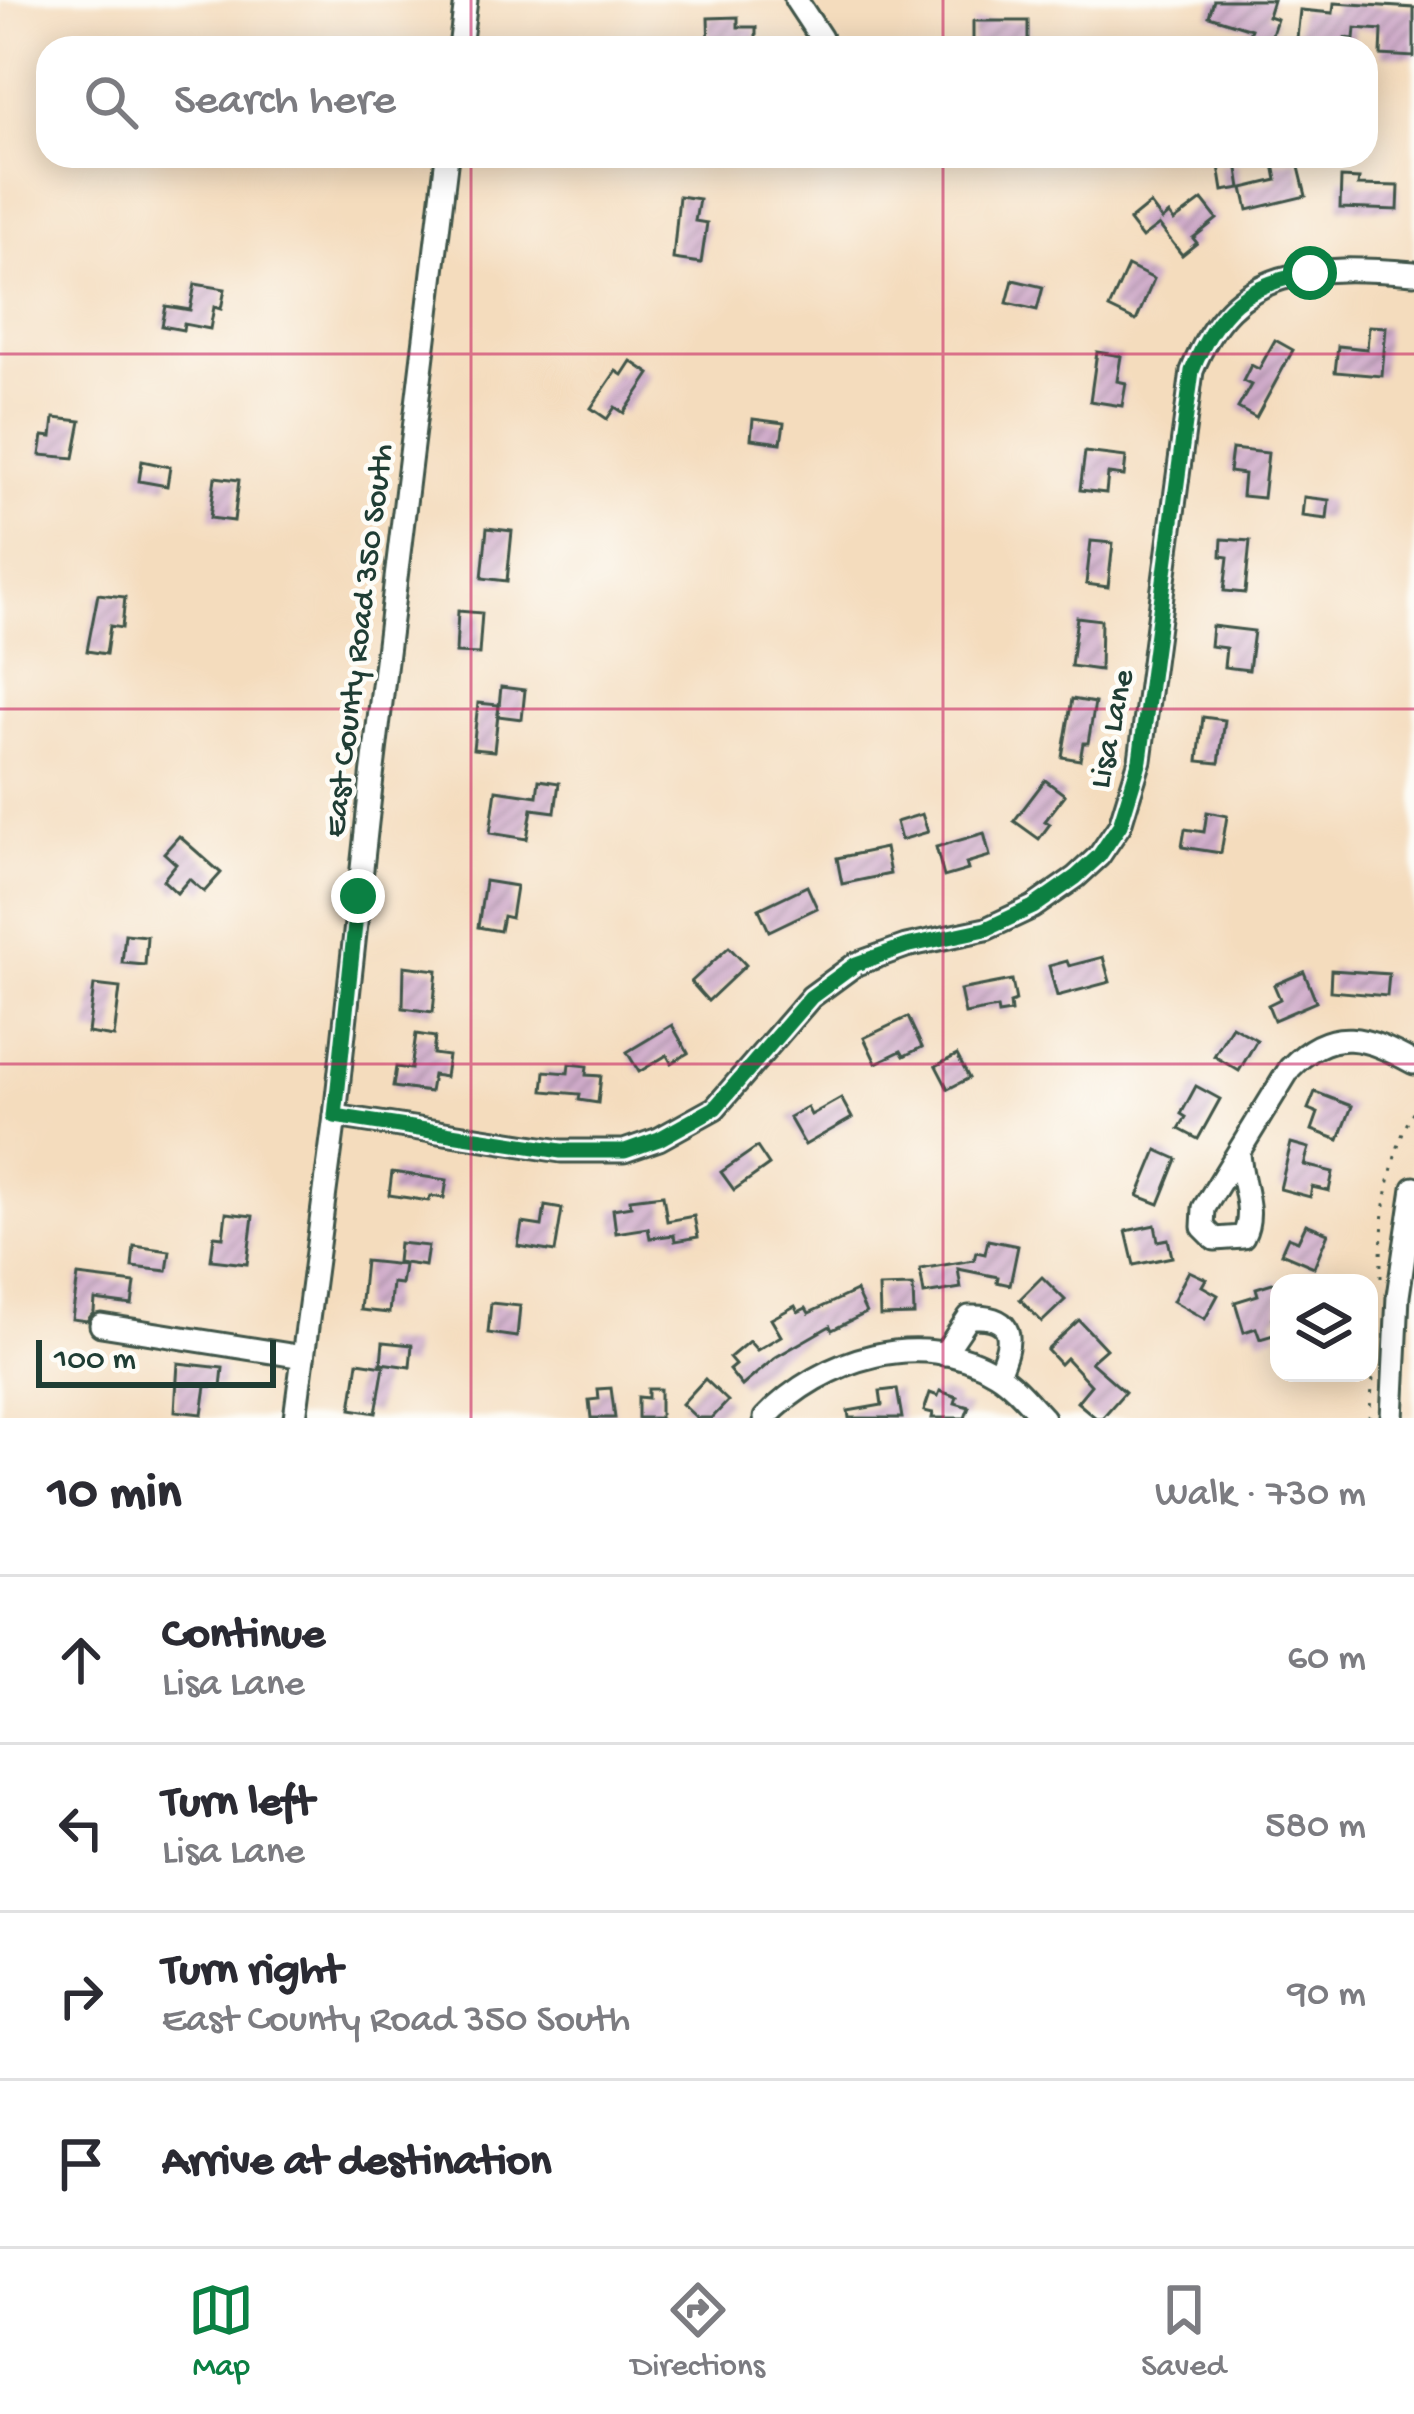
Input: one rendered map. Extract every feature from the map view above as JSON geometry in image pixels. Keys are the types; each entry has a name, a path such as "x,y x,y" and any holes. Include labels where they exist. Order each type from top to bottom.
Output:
{"street":[{"path":"462,36 466,0"},
{"path":"796,0 819,36"},
{"name":"East County Road 350 South","path":"295,1418 335,1116 446,168"},
{"name":"Lisa Lane","path":"335,1116 561,1151 625,1151 659,1139 715,1108 811,997 856,964 906,946 986,929 1033,907 1076,877 1099,856 1120,825 1140,760 1192,371 1202,345 1240,296 1273,279 1310,273 1414,273"},
{"path":"1238,1152 1304,1053 1337,1040 1371,1041 1414,1063"},
{"path":"1391,1418 1398,1296 1414,1188"},
{"path":"944,1354 969,1316 986,1316 1010,1334 1010,1347 998,1373"},
{"path":"101,1325 303,1357"},
{"path":"765,1418 802,1386 854,1360 896,1351 944,1354 998,1373 1043,1418"}],"building":[{"path":"1214,0 1273,0 1268,16 1277,19 1271,36 1248,36 1251,29 1209,16"},
{"path":"1334,3 1414,8 1414,57 1381,55 1382,30 1355,28 1354,36 1297,36 1300,10 1333,13"},
{"path":"738,17 738,27 756,27 756,36 709,36 708,18"},
{"path":"973,21 1028,21 1028,36 973,36"},
{"path":"1219,168 1238,168 1241,188 1223,191"},
{"path":"1275,168 1299,168 1306,196 1248,210 1243,188 1277,180"},
{"path":"1341,178 1359,179 1358,185 1399,186 1398,210 1340,208"},
{"path":"679,196 699,199 695,221 707,223 701,263 673,259"},
{"path":"1202,200 1217,219 1193,238 1197,243 1182,255 1159,225 1142,238 1129,221 1150,204 1162,220 1169,214 1174,221"},
{"path":"1128,266 1154,279 1136,321 1109,308"},
{"path":"1013,280 1043,287 1037,310 1007,303"},
{"path":"195,284 225,289 221,309 214,307 210,329 162,326 166,306 190,310"},
{"path":"1369,326 1386,327 1382,376 1335,372 1338,346 1367,349"},
{"path":"1275,340 1293,350 1256,418 1238,408 1251,385 1243,381 1251,365 1259,369"},
{"path":"1097,352 1121,356 1117,381 1126,383 1122,406 1090,401"},
{"path":"631,361 650,374 624,413 615,407 607,419 591,408 616,371 622,375"},
{"path":"54,418 81,421 74,458 40,455 43,436 52,437"},
{"path":"753,419 784,423 781,443 751,439"},
{"path":"1232,449 1268,453 1263,498 1242,496 1244,474 1229,472"},
{"path":"1085,452 1126,457 1124,476 1108,474 1106,493 1080,490"},
{"path":"142,461 170,467 167,486 139,481"},
{"path":"215,477 239,480 234,521 210,518"},
{"path":"1304,497 1329,500 1327,519 1302,516"},
{"path":"487,528 512,531 507,581 482,578"},
{"path":"1222,539 1250,541 1245,593 1224,591 1228,557 1221,556"},
{"path":"1091,541 1113,543 1108,587 1086,584"},
{"path":"98,594 125,597 122,628 110,626 106,654 87,651"},
{"path":"458,611 482,613 479,654 456,653"},
{"path":"1077,617 1101,620 1100,670 1071,666"},
{"path":"1212,626 1254,631 1249,670 1224,667 1226,648 1210,646"},
{"path":"501,687 525,690 522,719 498,716"},
{"path":"1072,699 1095,703 1080,760 1062,757"},
{"path":"478,703 499,705 494,751 473,749"},
{"path":"1203,717 1225,720 1219,763 1198,761"},
{"path":"539,780 559,783 555,812 532,809 527,839 490,833 496,790 537,796"},
{"path":"1045,780 1065,795 1045,821 1050,824 1039,839 1014,821"},
{"path":"1207,812 1227,816 1221,853 1182,847 1185,829 1204,832"},
{"path":"922,814 928,832 901,840 896,822"},
{"path":"984,833 990,856 944,877 936,847"},
{"path":"179,836 221,873 204,892 189,879 177,893 163,880 176,864 164,853"},
{"path":"885,848 890,874 842,884 837,858"},
{"path":"485,881 516,886 511,918 503,916 500,931 478,927"},
{"path":"807,886 817,908 769,931 759,909"},
{"path":"125,934 147,936 145,965 122,963"},
{"path":"729,947 746,965 708,1001 691,982"},
{"path":"1103,957 1110,982 1057,996 1049,966"},
{"path":"404,966 437,970 433,1012 403,1008"},
{"path":"1331,970 1389,974 1387,996 1330,991"},
{"path":"1304,972 1316,1002 1274,1020 1268,1005 1280,999 1274,985"},
{"path":"1012,980 1016,1001 1010,1003 1011,1012 998,1014 997,1008 965,1014 960,990"},
{"path":"94,985 120,988 114,1037 88,1033"},
{"path":"908,1017 922,1047 876,1063 864,1038"},
{"path":"672,1025 688,1053 671,1063 667,1055 639,1072 627,1052"},
{"path":"1232,1026 1257,1040 1239,1071 1214,1056"},
{"path":"416,1034 435,1037 433,1054 448,1056 445,1077 433,1075 430,1092 393,1087 396,1067 411,1069"},
{"path":"957,1055 969,1078 948,1089 936,1066"},
{"path":"569,1064 587,1066 586,1075 601,1076 598,1103 579,1100 580,1094 543,1091 545,1071 568,1073"},
{"path":"1196,1086 1220,1099 1198,1139 1179,1129 1186,1117 1181,1114"},
{"path":"1315,1092 1352,1106 1339,1140 1312,1130 1318,1113 1308,1109"},
{"path":"841,1098 852,1118 805,1145 789,1117 807,1107 811,1115"},
{"path":"1291,1143 1309,1148 1304,1165 1333,1172 1329,1191 1312,1187 1310,1197 1280,1189"},
{"path":"757,1147 769,1165 734,1190 721,1172"},
{"path":"1157,1150 1177,1159 1159,1204 1138,1196"},
{"path":"392,1172 447,1180 444,1198 430,1196 429,1201 389,1195"},
{"path":"663,1195 667,1221 694,1216 698,1237 650,1238 648,1228 616,1233 613,1209 631,1206 630,1199"},
{"path":"545,1206 562,1209 555,1252 518,1246 522,1223 542,1226"},
{"path":"226,1213 253,1216 247,1264 211,1260 214,1236 223,1237"},
{"path":"1306,1224 1328,1233 1314,1267 1281,1253 1288,1237 1298,1241"},
{"path":"1155,1225 1158,1241 1168,1239 1172,1257 1134,1265 1126,1231"},
{"path":"988,1240 1018,1246 1010,1285 997,1282 998,1277 958,1269 961,1288 924,1294 920,1269 974,1260 976,1252 985,1254"},
{"path":"399,1243 428,1246 425,1266 397,1262"},
{"path":"134,1246 170,1251 167,1271 132,1267"},
{"path":"365,1261 404,1265 401,1284 392,1283 389,1313 360,1310"},
{"path":"1189,1271 1206,1279 1202,1286 1218,1295 1205,1319 1173,1301"},
{"path":"78,1276 135,1283 132,1305 95,1300 87,1321 72,1319"},
{"path":"1042,1277 1065,1300 1042,1322 1020,1299"},
{"path":"1270,1284 1270,1336 1260,1339 1256,1328 1244,1332 1235,1302 1258,1295 1256,1288"},
{"path":"913,1286 914,1315 880,1316 879,1287"},
{"path":"856,1291 866,1313 832,1330 830,1326 776,1357 742,1386 729,1370 735,1365 729,1358 749,1341 757,1350 781,1336 771,1319 795,1306 798,1312 806,1308 809,1313"},
{"path":"491,1303 520,1306 517,1337 488,1333"},
{"path":"1079,1320 1106,1349 1091,1362 1125,1392 1102,1418 1077,1402 1091,1385 1066,1358 1060,1364 1047,1350"},
{"path":"383,1342 412,1345 410,1367 381,1363"},
{"path":"358,1362 384,1366 376,1413 351,1409"},
{"path":"178,1363 223,1368 221,1387 206,1386 202,1414 175,1411"},
{"path":"705,1379 728,1401 712,1418 697,1418 682,1404"},
{"path":"611,1388 615,1418 591,1418 589,1400 599,1399 598,1389"},
{"path":"648,1389 660,1389 660,1418 638,1418 638,1397 648,1398"},
{"path":"897,1389 902,1418 849,1418 848,1411 882,1405 880,1391"},
{"path":"940,1391 969,1407 965,1418 932,1418 933,1413 924,1411 930,1393 938,1396"}],"route":[{"path":"358,896 335,1116 561,1151 625,1151 659,1139 715,1108 811,997 856,964 906,946 986,929 1033,907 1099,856 1120,825 1140,760 1192,371 1202,345 1240,296 1273,279 1310,273"}]}
